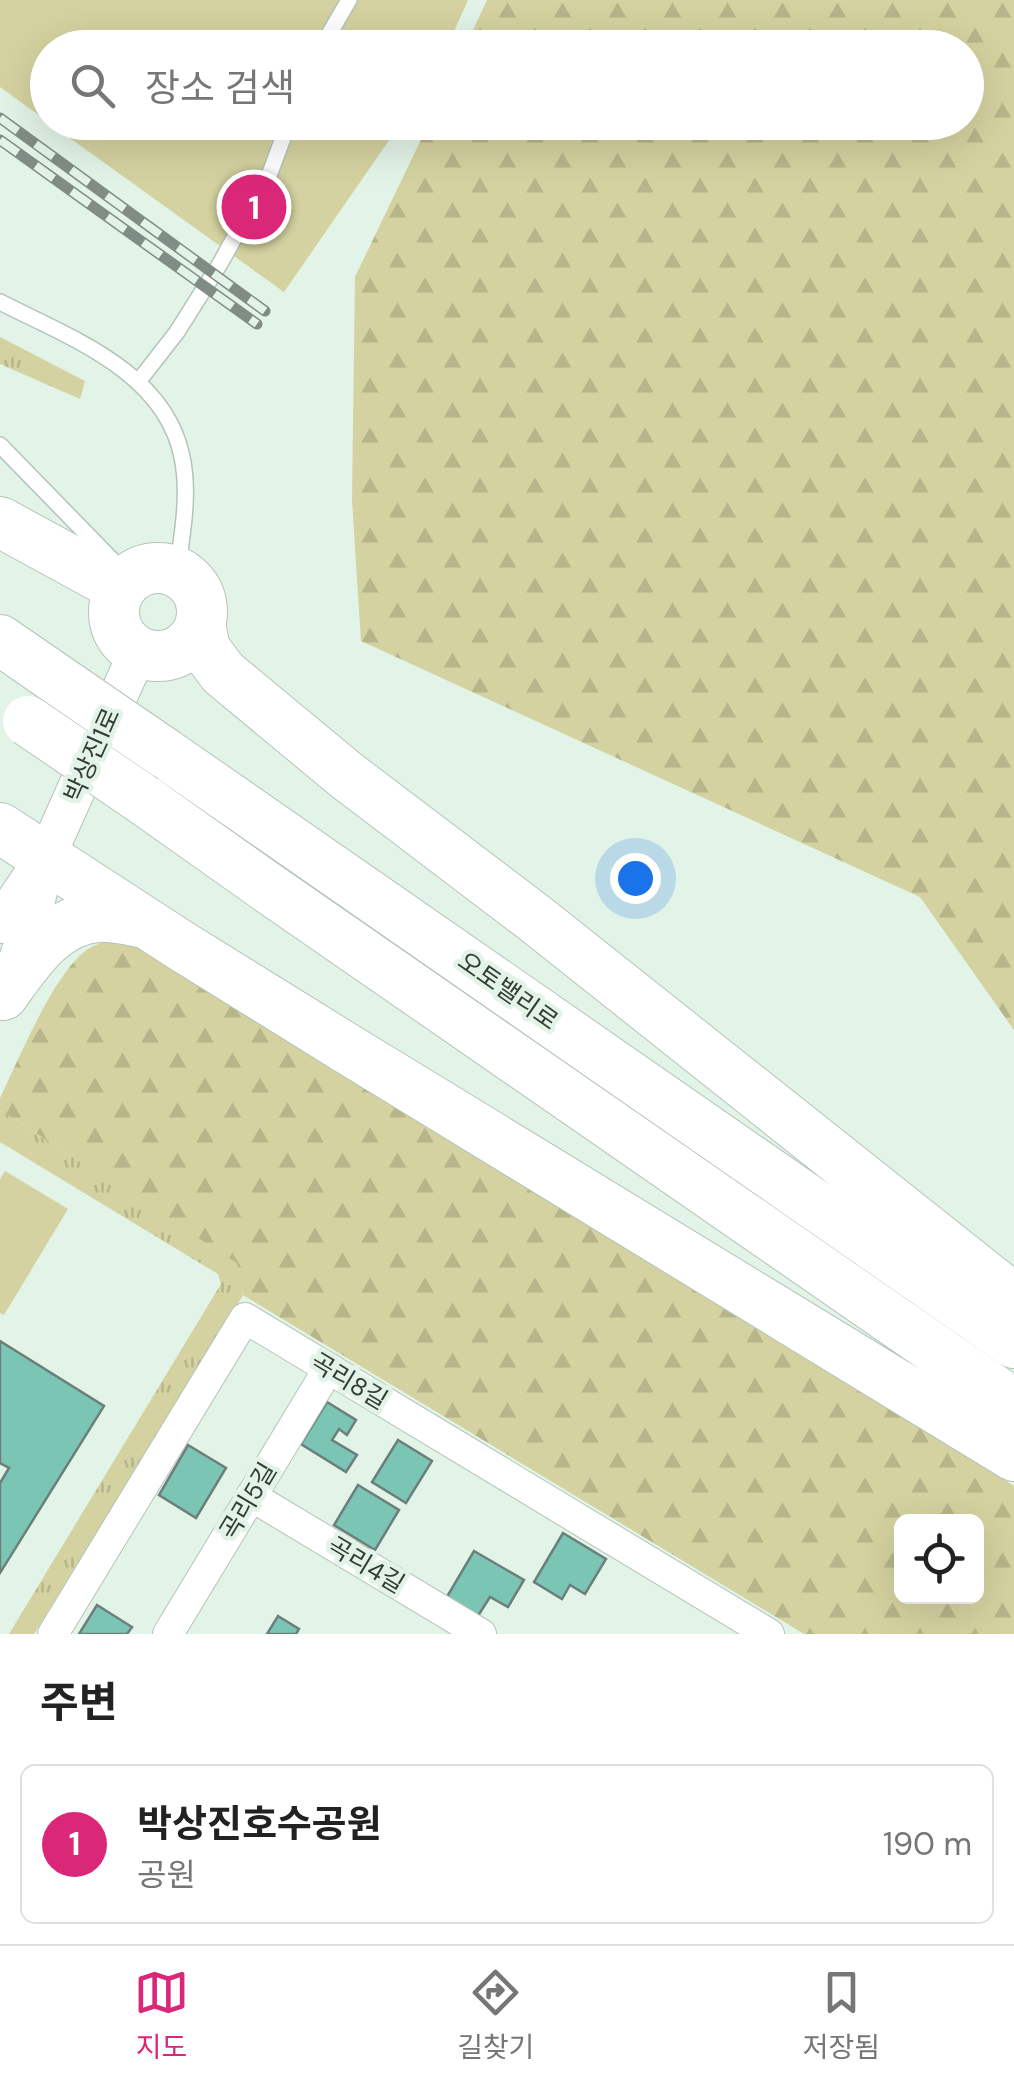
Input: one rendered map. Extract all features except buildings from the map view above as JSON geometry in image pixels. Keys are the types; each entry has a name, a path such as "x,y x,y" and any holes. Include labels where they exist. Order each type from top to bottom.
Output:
{"highway":[{"path":"0,522 70,542 142,579 187,579 195,589 202,613 201,638 212,661 254,698 1014,1299"},
{"path":"142,579 113,612 120,636 128,646 150,656 175,653 186,646 200,626"},
{"name":"오토밸리로","path":"0,640 1014,1343"},
{"name":"오토밸리로","path":"14,711 1014,1404"},
{"path":"0,828 145,923 1014,1456"},
{"path":"2,999 32,956 62,929 97,917 145,923"}],"street":[{"name":"박상진1로","path":"0,924 46,858 138,652"},
{"name":"박상진1로","path":"2,999 30,926 46,858"},
{"name":"곡리8길","path":"53,1634 245,1318 765,1633"},
{"name":"곡리5길","path":"179,1630 251,1496 328,1368"},
{"name":"곡리4길","path":"251,1496 481,1634"}],"lane":[{"path":"331,30 348,0"},
{"path":"138,382 177,332 220,262 270,173 282,140"},
{"path":"0,302 72,338 138,382 164,412 182,458 182,531 142,579"},
{"path":"0,444 70,542"}],"green space":[{"path":"0,0 468,0 455,30 30,30 30,109 0,87"},
{"path":"487,0 1014,0 1014,1030 920,897 361,641 352,500 355,277 421,140 984,140 984,30 473,30"},
{"path":"73,140 389,140 284,292"},
{"path":"0,337 85,381 80,399 0,364"},
{"path":"121,938 143,943 1014,1486 1014,1634 804,1634 243,1295 237,1263 0,1110 0,1098 60,980 84,952"},
{"path":"0,1110 238,1263 243,1295 34,1634 9,1634 221,1284 218,1274 0,1142"},
{"path":"5,1171 68,1209 4,1315 0,1313 0,1179"}],"railway":[{"path":"0,118 30,140"},
{"path":"0,140 257,324"},
{"path":"30,140 265,311"}],"place":[{"name":"박상진호수공원","path":"254,207"}]}
